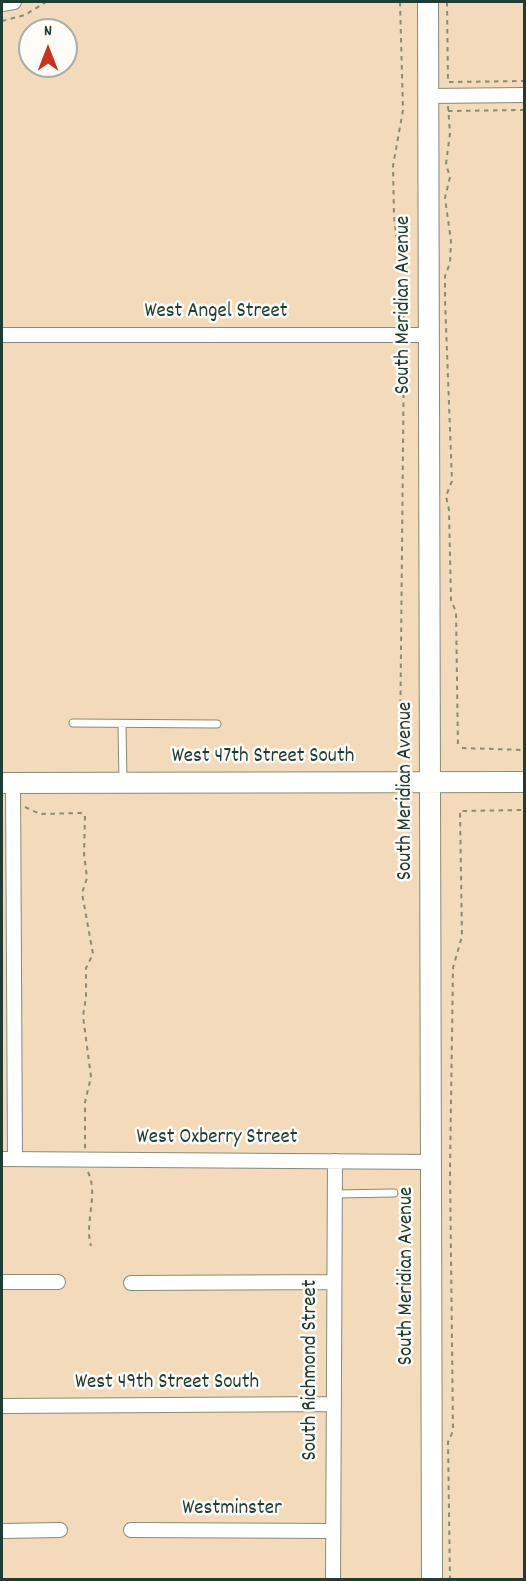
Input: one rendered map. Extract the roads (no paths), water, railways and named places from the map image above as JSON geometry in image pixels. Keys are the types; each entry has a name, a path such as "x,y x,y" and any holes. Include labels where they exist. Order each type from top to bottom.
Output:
{"main road":[{"name":"South Meridian Avenue","path":"428,2 442,91 430,335 432,1580"},
{"name":"West 47th Street South","path":"7,783 525,782"}],"street":[{"path":"2,4 14,2"},
{"path":"442,91 525,94"},
{"name":"West Angel Street","path":"2,335 430,335"},
{"path":"7,783 13,806 8,880 8,1159"},
{"name":"West Oxberry Street","path":"8,1159 432,1162"},
{"name":"South Richmond Street","path":"333,1580 332,1404 335,1161"},
{"path":"2,1282 58,1282"},
{"path":"131,1282 333,1282"},
{"name":"West 49th Street South","path":"2,1406 332,1404"},
{"path":"2,1531 60,1530"},
{"name":"Westminster","path":"131,1530 333,1531"}],"lane":[{"path":"73,723 217,724"},
{"path":"122,724 123,782"},
{"path":"335,1194 394,1193"}]}
